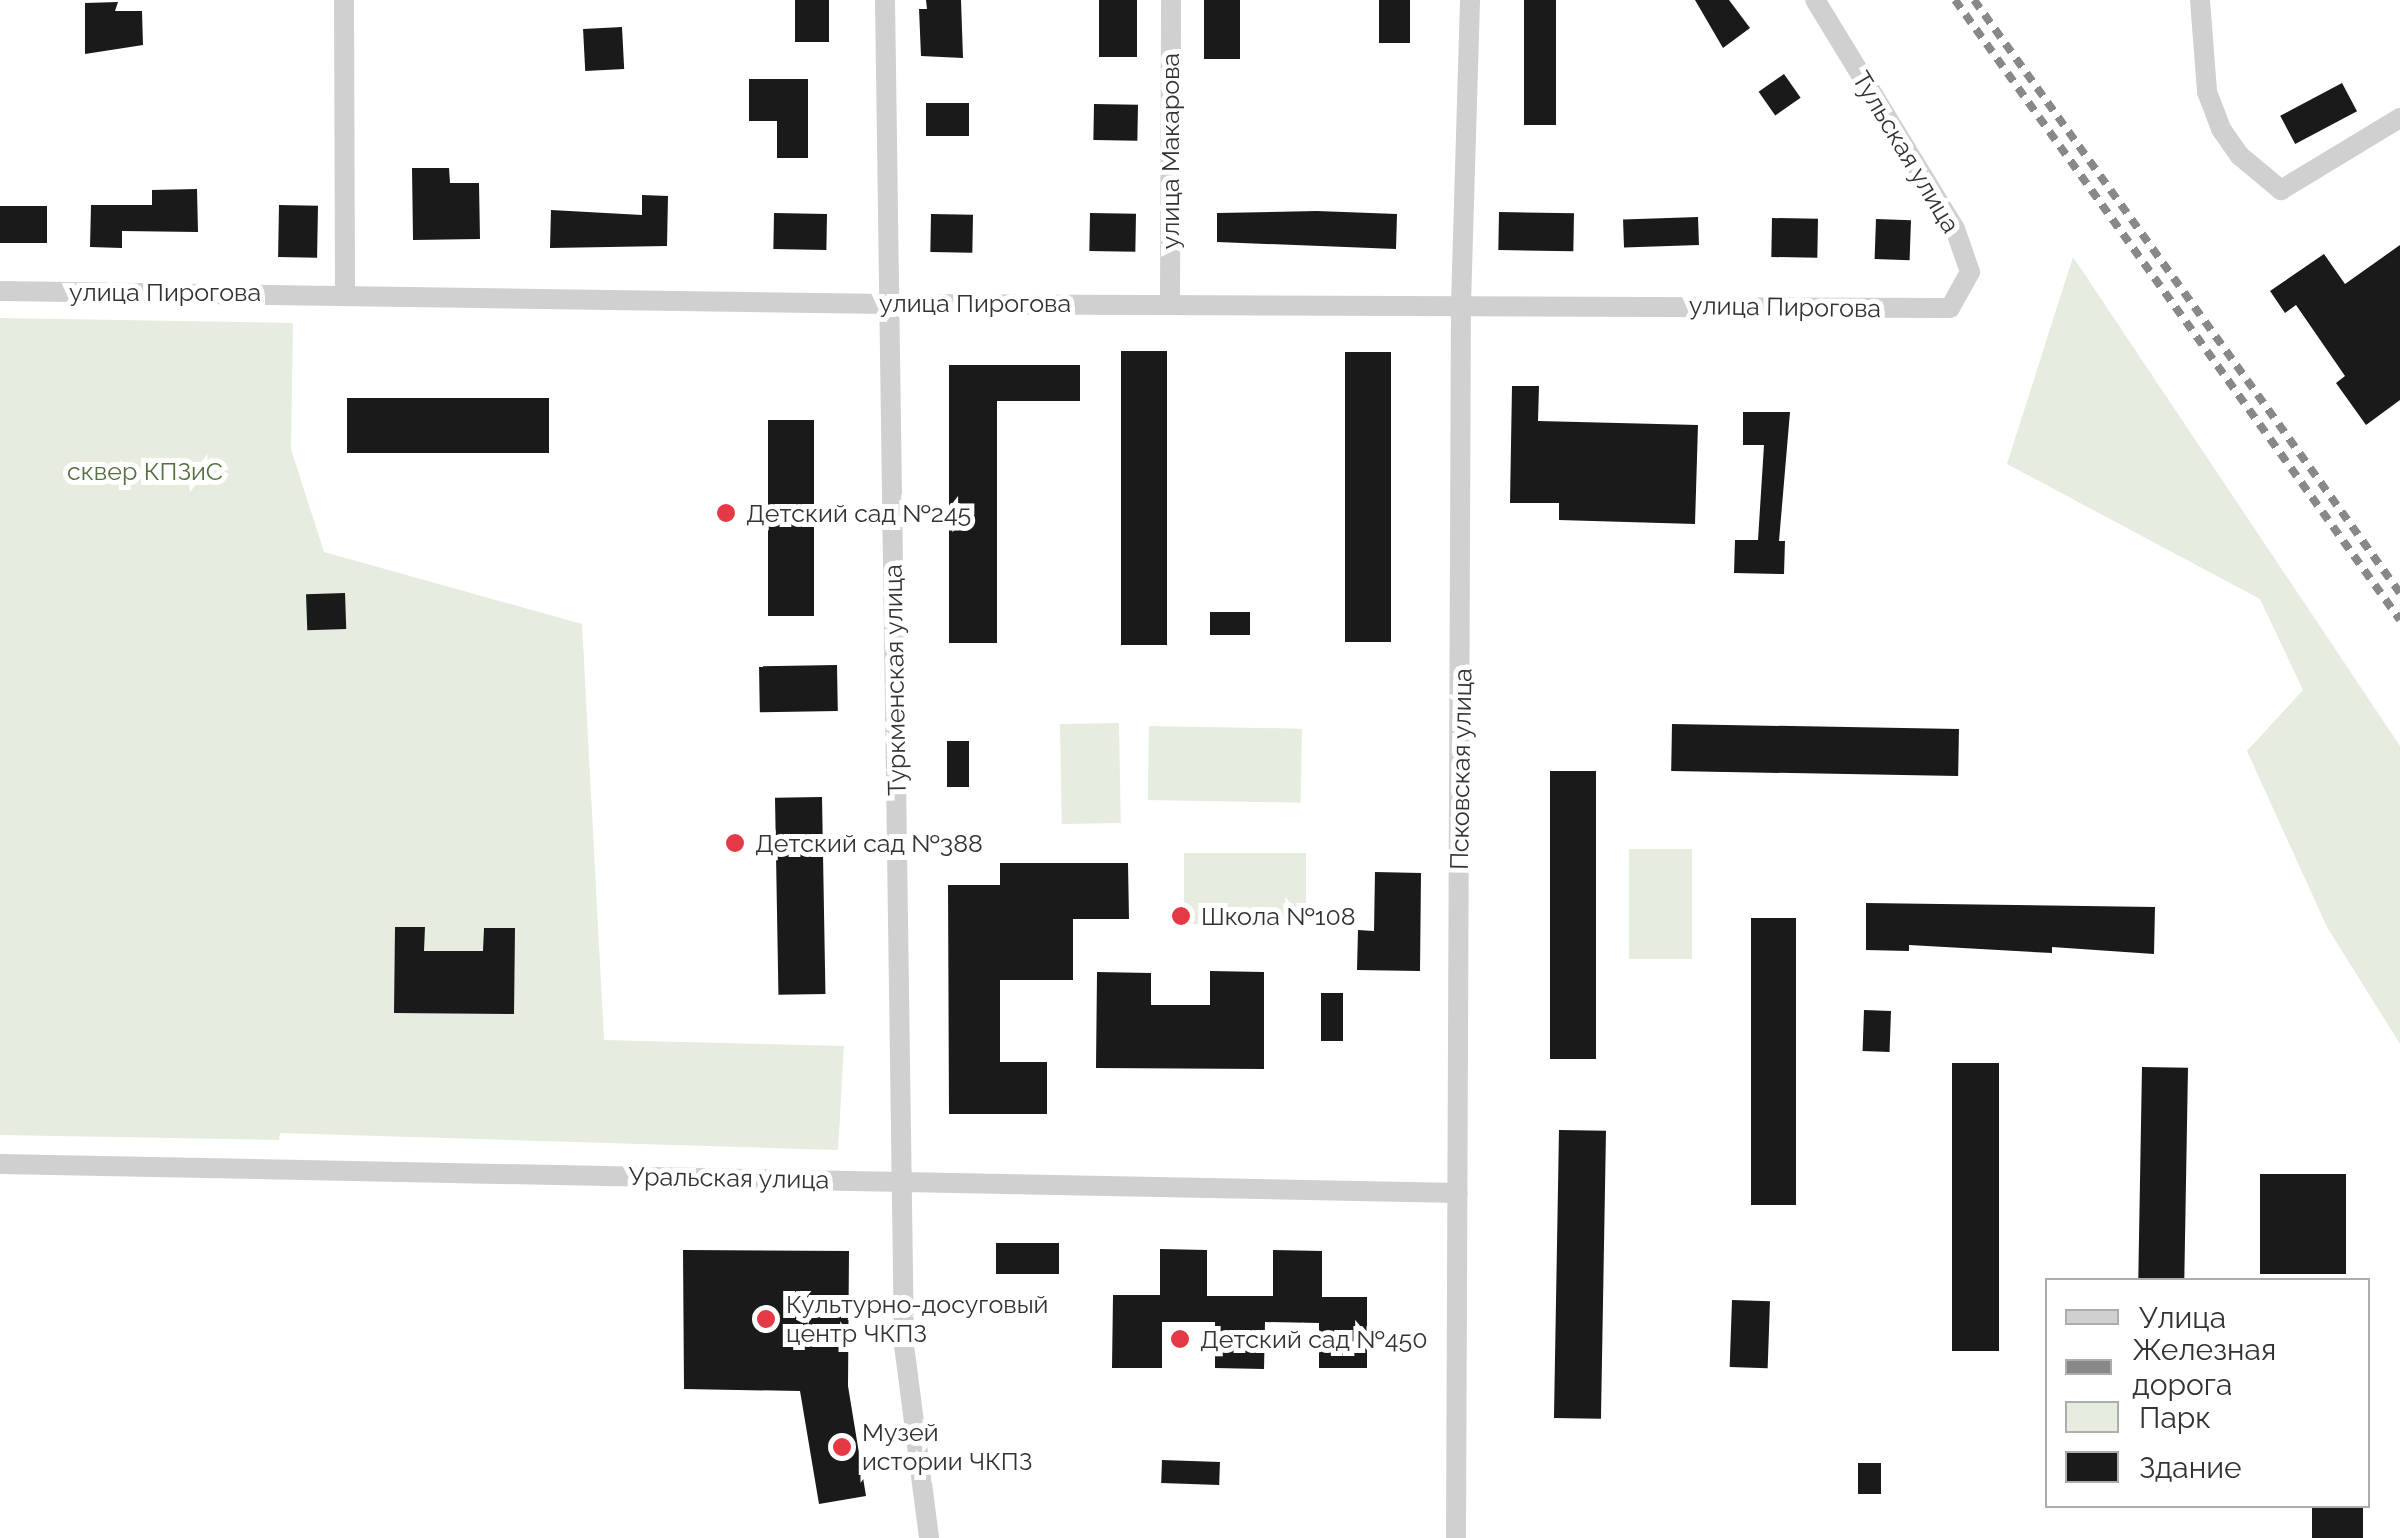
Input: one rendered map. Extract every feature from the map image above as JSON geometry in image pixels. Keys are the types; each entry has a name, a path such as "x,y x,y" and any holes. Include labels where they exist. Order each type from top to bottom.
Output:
{"street":[{"path":"344,0 345,294"},
{"name":"Туркменская улица","path":"885,0 886,304 905,1180 904,1345 929,1538"},
{"name":"улица Макарова","path":"1170,0 1170,301"},
{"name":"Псковская улица","path":"1456,1538 1461,304 1470,0"},
{"name":"Тульская улица","path":"1816,0 1954,229 1970,272 1950,308"},
{"path":"2200,0 2207,92 2221,129 2238,155 2281,190 2400,118"},
{"name":"улица Пирогова","path":"0,291 886,304 1170,301 1950,308"},
{"name":"Уральская улица","path":"0,1164 1458,1193"}],"green space":[{"path":"2073,257 2400,746 2400,1044 2327,927 2247,751 2303,690 2260,599 2007,464"},
{"name":"сквер КПЗиС","path":"0,318 293,323 291,449 324,552 582,624 604,1040 844,1046 838,1150 280,1133 279,1140 0,1135"},
{"path":"1119,723 1121,823 1062,824 1060,724"},
{"path":"1149,726 1302,729 1301,803 1148,800"},
{"path":"1629,849 1692,849 1692,959 1629,959"},
{"path":"1184,853 1306,853 1306,924 1184,924"}],"building":[{"path":"795,0 829,0 829,42 795,42"},
{"path":"926,0 961,0 963,58 921,56 919,9 927,9"},
{"path":"1099,0 1137,0 1137,57 1099,57"},
{"path":"1204,0 1240,0 1240,59 1204,59"},
{"path":"1379,0 1410,0 1410,43 1379,43"},
{"path":"1524,0 1556,0 1556,125 1524,125"},
{"path":"1695,0 1729,0 1750,28 1723,48"},
{"path":"118,2 115,11 142,11 143,45 85,54 85,3"},
{"path":"622,27 624,69 585,71 583,29"},
{"path":"1784,74 1801,98 1775,116 1759,92"},
{"path":"749,79 808,79 808,158 777,158 777,121 749,121"},
{"path":"2342,83 2357,111 2295,144 2280,116"},
{"path":"926,103 969,103 969,136 926,136"},
{"path":"1094,104 1138,105 1137,141 1093,140"},
{"path":"412,168 449,168 450,183 479,183 480,239 413,240"},
{"path":"197,189 198,232 122,231 122,248 90,247 91,205 152,205 152,190"},
{"path":"642,195 668,196 667,246 550,248 551,210 642,215"},
{"path":"279,205 318,206 317,258 278,257"},
{"path":"0,206 47,206 47,243 0,243"},
{"path":"1499,212 1574,213 1573,251 1498,250"},
{"path":"774,213 827,214 826,250 773,249"},
{"path":"1090,213 1136,214 1135,252 1089,251"},
{"path":"1217,213 1397,214 1396,249 1217,242"},
{"path":"931,214 973,215 972,253 930,252"},
{"path":"1698,217 1699,245 1624,248 1623,220"},
{"path":"1772,218 1818,219 1817,258 1771,257"},
{"path":"1876,219 1911,220 1910,260 1875,259"},
{"path":"2400,245 2400,400 2366,425 2336,383 2345,376 2296,305 2285,313 2270,291 2324,254 2345,284"},
{"path":"1121,351 1167,351 1167,645 1121,645"},
{"path":"1345,352 1391,352 1391,642 1345,642"},
{"path":"949,365 1080,365 1080,401 997,401 997,643 949,643"},
{"path":"1512,386 1539,386 1538,421 1698,425 1695,524 1559,520 1559,503 1510,503"},
{"path":"347,398 549,398 549,453 347,453"},
{"path":"1743,412 1790,412 1779,541 1785,541 1784,574 1734,573 1735,540 1758,540 1764,445 1743,445"},
{"path":"768,420 814,420 814,616 768,616"},
{"path":"345,593 346,629 307,630 306,594"},
{"path":"1210,612 1250,612 1250,635 1210,635"},
{"path":"837,665 838,711 760,712 759,666"},
{"path":"1672,724 1959,729 1958,776 1671,771"},
{"path":"947,741 969,741 969,787 947,787"},
{"path":"1550,771 1596,771 1596,1059 1550,1059"},
{"path":"822,797 825,994 778,995 775,798"},
{"path":"1000,863 1128,863 1129,919 1073,919 1073,980 1000,980 1000,1062 1047,1062 1047,1114 949,1114 948,885 1000,885"},
{"path":"1375,872 1421,873 1420,971 1357,970 1358,930 1374,931"},
{"path":"1866,903 2155,907 2154,954 2052,947 2052,953 1909,945 1909,951 1866,950"},
{"path":"1751,918 1796,918 1796,1205 1751,1205"},
{"path":"395,927 425,927 424,951 483,951 484,928 515,928 514,1014 394,1013"},
{"path":"1210,971 1264,972 1264,1069 1096,1068 1097,972 1151,973 1151,1005 1210,1005"},
{"path":"1321,993 1343,993 1343,1041 1321,1041"},
{"path":"1864,1010 1891,1011 1890,1052 1863,1051"},
{"path":"1952,1063 1999,1063 1999,1351 1952,1351"},
{"path":"2142,1067 2188,1068 2184,1278 2138,1278"},
{"path":"1559,1130 1606,1131 1601,1419 1554,1418"},
{"path":"2260,1174 2346,1174 2346,1274 2260,1274"},
{"path":"996,1243 1059,1243 1059,1274 996,1274"},
{"path":"1160,1249 1207,1250 1207,1296 1273,1296 1273,1250 1322,1251 1322,1297 1367,1297 1367,1368 1319,1368 1319,1323 1265,1322 1264,1369 1215,1368 1215,1322 1162,1322 1162,1368 1112,1368 1113,1295 1160,1295"},
{"name":"Культурно-досуговый центр ЧКПЗ","path":"683,1250 849,1251 848,1386 866,1496 819,1504 800,1391 684,1389"},
{"path":"1732,1300 1770,1301 1768,1368 1730,1367"},
{"path":"1162,1460 1220,1462 1219,1485 1161,1483"},
{"path":"1858,1463 1881,1463 1881,1494 1858,1494"},
{"path":"2312,1508 2363,1508 2363,1538 2312,1538"}],"railway":[{"path":"1955,0 2400,620"},
{"path":"1974,0 2400,593"}],"place":[{"name":"Детский сад №245","path":"726,513"},
{"name":"Детский сад №388","path":"735,843"},
{"name":"Школа №108","path":"1181,916"},
{"name":"Культурно-досуговый центр ЧКПЗ","path":"766,1319"},
{"name":"Детский сад №450","path":"1180,1339"},
{"name":"Музей истории ЧКПЗ","path":"842,1447"}]}
